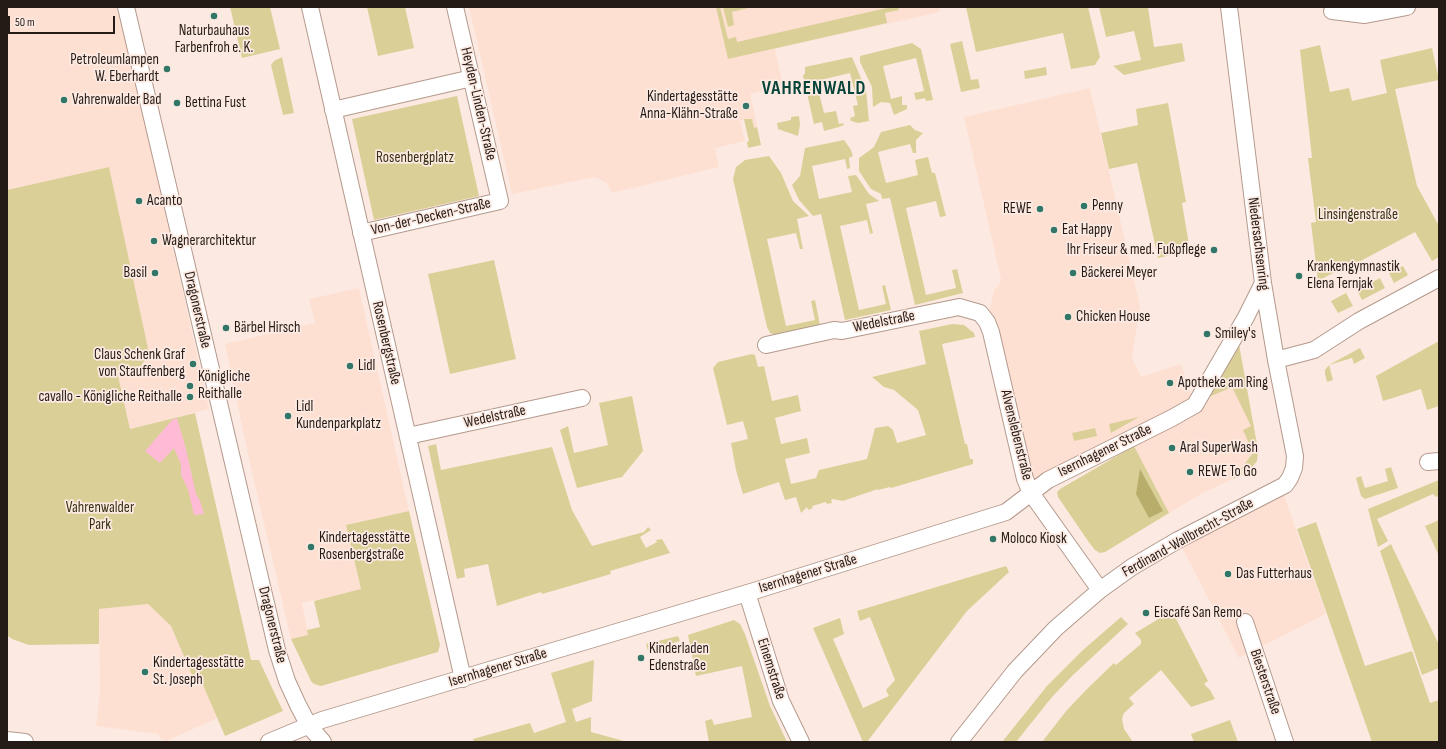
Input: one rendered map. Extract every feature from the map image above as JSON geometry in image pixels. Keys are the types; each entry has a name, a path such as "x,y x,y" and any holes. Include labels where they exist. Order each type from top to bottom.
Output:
{"street":[{"name":"Dragonerstraße","path":"126,7 277,650 287,681 298,706 309,726 323,742"},
{"name":"Rosenbergstraße","path":"310,7 463,678"},
{"name":"Heyden-Linden-Straße","path":"455,7 500,201"},
{"name":"Niedersachsenring","path":"1229,7 1263,283 1276,360 1295,456 1294,468 1290,478"},
{"path":"1332,11 1365,15 1407,7"},
{"path":"333,110 472,78"},
{"name":"Von-der-Decken-Straße","path":"362,233 500,201"},
{"path":"1276,360 1314,350 1359,321 1439,278"},
{"name":"Isernhagener Straße","path":"269,742 322,720 747,593 1006,512 1048,480 1167,421 1195,405 1246,317 1263,283"},
{"name":"Wedelstraße","path":"766,345 834,330 842,331 960,307 980,313 987,322 991,332"},
{"name":"Alvenslebenstraße","path":"991,332 1026,479 1032,493 1100,590"},
{"name":"Wedelstraße","path":"408,436 582,398"},
{"name":"Ferdinand-Wallbrecht-Straße","path":"959,742 1020,666 1056,628 1100,590 1139,563 1178,540 1285,485 1290,478"},
{"name":"Einemstraße","path":"747,593 781,701 801,742"},
{"name":"Biesterstraße","path":"1245,622 1285,742"},
{"path":"7,740 25,742"}],"shaded area":[{"path":"7,7 116,7 127,43 209,409 130,429 117,371 141,366 109,167 7,190"},
{"path":"469,7 939,7 940,12 775,49 783,86 750,94 760,139 749,142 744,120 740,120 745,141 715,148 719,167 612,193 607,183 595,177 512,194"},
{"path":"1090,88 1140,306 1132,358 1141,377 1181,364 1194,404 1031,493 987,322 994,290 999,285 1001,279 964,117"},
{"path":"359,288 409,511 346,525 361,590 302,603 308,635 291,639 250,464 225,344 315,323 309,299"},
{"path":"1238,339 1258,450 1257,461 1248,472 1203,493 1169,513 1134,446 1190,419 1204,407"},
{"path":"177,418 186,449 196,494 204,514 194,515 188,489 181,475 181,464 174,448 160,463 145,451 172,420"},
{"path":"1140,469 1163,511 1149,518 1136,494"},
{"path":"1281,487 1326,614 1239,658 1178,540"},
{"name":"Kindertagesstätte St. Joseph","path":"148,604 171,626 194,680 200,678 218,718 166,741 160,738 158,734 96,726 100,692 99,609"}],"green space":[{"path":"230,7 270,7 280,49 242,58"},
{"path":"367,7 405,7 414,48 378,56"},
{"path":"716,7 720,7 728,39 736,37 737,42 891,7 898,7 899,10 885,13 887,23 728,59"},
{"path":"723,7 752,7 732,12 734,25 728,27"},
{"path":"966,7 1088,7 1100,57 1095,65 1071,69 1063,33 976,52"},
{"path":"1099,7 1148,7 1154,47 1182,43 1185,61 1124,75 1113,66 1141,60 1134,31 1106,37"},
{"path":"962,41 971,80 978,79 980,88 961,92 950,44"},
{"path":"912,43 921,49 933,100 926,101 925,98 916,100 914,93 924,91 916,58 883,66 891,99 902,96 902,105 907,105 907,109 894,115 890,103 881,102 873,107 872,87 860,62 860,56"},
{"name":"Linsingenstraße","path":"1320,45 1330,92 1349,88 1352,101 1387,93 1380,60 1432,48 1439,80 1395,89 1417,186 1439,226 1439,257 1432,261 1415,232 1355,264 1354,262 1318,281 1311,223 1316,222 1308,158 1312,158 1300,50"},
{"path":"282,57 294,113 283,115 271,65 274,61"},
{"path":"852,57 866,90 869,121 858,123 851,121 850,118 855,116 853,106 858,105 850,73 816,81 824,113 836,111 839,124 843,123 844,125 824,131 822,122 814,124 803,76 805,73 805,67"},
{"path":"1046,67 1047,75 1025,79 1024,71"},
{"name":"Rosenbergplatz","path":"457,96 479,196 374,220 352,119"},
{"path":"1168,103 1186,202 1182,203 1190,251 1158,258 1137,163 1109,169 1101,133 1138,125 1136,109"},
{"path":"799,116 800,125 798,136 778,129 777,123 791,120 791,117"},
{"path":"744,119 752,119 754,128 757,127 761,145 748,148 747,142 749,141"},
{"path":"910,125 915,130 923,133 916,140 916,153 913,153 910,144 878,152 886,183 918,175 915,160 928,157 932,173 935,173 946,216 940,217 936,201 906,208 926,295 956,288 952,270 957,269 963,293 915,305 890,198 882,199 881,194 871,189 859,171 859,158 874,147 881,132"},
{"path":"844,140 853,156 849,158 850,168 847,169 845,159 812,166 819,199 852,192 848,176 856,175 869,194 879,201 866,204 873,233 870,234 867,220 840,226 859,310 886,304 882,286 885,285 891,310 845,320 821,214 813,216 799,200 792,185 800,176 805,148"},
{"path":"769,156 781,173 793,201 809,216 797,219 803,249 800,249 796,233 767,239 786,326 815,320 811,301 815,300 820,325 776,335 770,333 767,327 733,179 736,167 745,160"},
{"name":"Vahrenwalder Park","path":"109,167 149,353 141,366 117,371 130,429 195,413 251,660 259,660 283,711 225,736 200,678 194,680 171,626 148,604 99,609 99,644 29,645 12,639 7,635 7,190"},
{"path":"494,260 516,359 450,374 428,274"},
{"path":"1403,266 1408,275 1394,283 1389,273"},
{"path":"1380,278 1385,288 1362,300 1356,288 1363,284 1365,286"},
{"path":"1346,293 1353,306 1338,313 1331,301"},
{"path":"952,324 964,325 974,333 975,337 942,344 965,444 967,444 970,459 973,459 973,464 891,488 878,489 843,501 833,499 831,500 832,503 827,504 826,502 812,506 813,508 808,510 807,507 801,513 796,497 785,500 779,482 743,494 736,470 731,443 748,439 743,421 727,425 713,368 718,362 752,354 755,355 758,367 764,366 772,401 798,395 801,411 775,418 781,444 807,438 810,453 785,459 791,484 816,478 819,470 867,459 875,428 888,426 893,430 897,443 926,435 918,410 894,390 884,387 872,377 926,364 919,331"},
{"path":"1238,339 1258,450 1257,461 1248,472 1233,479 1253,453 1243,430 1251,426 1232,387 1209,397"},
{"path":"1439,341 1439,406 1427,410 1421,389 1383,401 1376,376"},
{"path":"1360,348 1365,358 1354,364 1352,358 1329,365"},
{"path":"1329,365 1333,380 1327,382 1325,370"},
{"path":"632,396 643,451 622,477 577,488 560,430 568,426 574,453 608,445 599,403"},
{"path":"1139,417 1111,433 1109,424"},
{"path":"1095,428 1097,436 1074,441 1072,433"},
{"path":"436,444 441,470 552,447 572,510 592,546 644,532 648,527 651,530 640,537 646,548 657,542 656,540 662,539 670,553 610,571 611,574 542,594 541,592 497,606 488,564 464,569 465,577 457,579 428,446"},
{"path":"1134,446 1169,513 1105,552 1100,553 1095,550 1088,541 1058,497 1057,492"},
{"path":"1391,467 1398,488 1365,499 1361,496 1356,478 1361,476 1365,488 1388,481 1385,469"},
{"path":"1439,480 1439,496 1436,497 1433,494 1377,519 1388,541 1378,547 1368,509"},
{"path":"409,511 440,645 438,652 321,686 314,684 311,681 291,639 308,635 307,630 320,627 314,601 361,589 346,525"},
{"path":"1439,520 1439,556 1425,526"},
{"path":"1316,522 1365,666 1412,651 1430,703 1439,700 1439,742 1372,742 1297,529"},
{"path":"1391,544 1439,645 1439,668 1422,675 1380,551"},
{"path":"1006,566 1009,572 967,611 867,742 863,742 813,628 840,618 844,634 833,639 863,708 889,696 886,690 895,680 870,617 860,621 857,611"},
{"path":"1172,611 1208,681 1204,684 1210,690 1215,699 1191,707 1161,670 1129,698 1134,704 1124,713 1122,719 1124,729 1133,742 1042,742 1067,710 1087,689 1114,663 1116,665 1141,644 1141,640 1135,633"},
{"path":"1121,617 1128,624 1073,675 1052,697 1016,742 1002,742 1047,686 1083,650"},
{"path":"734,620 740,624 745,634 770,706 787,742 709,742 705,721 712,719 714,725 752,717 742,666 696,676 688,635"},
{"path":"678,636 680,641 648,651 646,644"},
{"path":"594,660 592,701 572,709 576,722 591,717 591,732 628,742 474,742 473,739 530,723 534,733 566,722 551,673"},
{"path":"1230,720 1238,742 1194,742 1191,734"}],"place":[{"name":"Naturbauhaus Farbenfroh e. K.","path":"214,16"},
{"name":"Petroleumlampen W. Eberhardt","path":"167,69"},
{"name":"Vahrenwalder Bad","path":"64,100"},
{"name":"Bettina Fust","path":"177,103"},
{"name":"Kindertagesstätte Anna-Klähn-Straße","path":"746,106"},
{"name":"Acanto","path":"139,201"},
{"name":"Penny","path":"1084,206"},
{"name":"REWE","path":"1040,209"},
{"name":"Eat Happy","path":"1054,230"},
{"name":"Wagnerarchitektur","path":"154,241"},
{"name":"Ihr Friseur & med. Fußpflege","path":"1214,250"},
{"name":"Basil","path":"155,273"},
{"name":"Bäckerei Meyer","path":"1073,273"},
{"name":"Krankengymnastik Elena Ternjak","path":"1299,276"},
{"name":"Chicken House","path":"1068,317"},
{"name":"Bärbel Hirsch","path":"226,328"},
{"name":"Smiley's","path":"1207,334"},
{"name":"Claus Schenk Graf von Stauffenberg","path":"193,364"},
{"name":"Lidl","path":"350,366"},
{"name":"Apotheke am Ring","path":"1170,383"},
{"name":"Königliche Reithalle","path":"190,386"},
{"name":"cavallo - Königliche Reithalle","path":"190,397"},
{"name":"Lidl Kundenparkplatz","path":"288,416"},
{"name":"Aral SuperWash","path":"1172,448"},
{"name":"REWE To Go","path":"1190,472"},
{"name":"Moloco Kiosk","path":"993,539"},
{"name":"Kindertagesstätte Rosenbergstraße","path":"311,547"},
{"name":"Das Futterhaus","path":"1228,574"},
{"name":"Eiscafé San Remo","path":"1146,613"},
{"name":"Kinderladen Edenstraße","path":"641,658"},
{"name":"Kindertagesstätte St. Joseph","path":"145,672"}],"district":[{"name":"VAHRENWALD","path":"814,89"}]}
